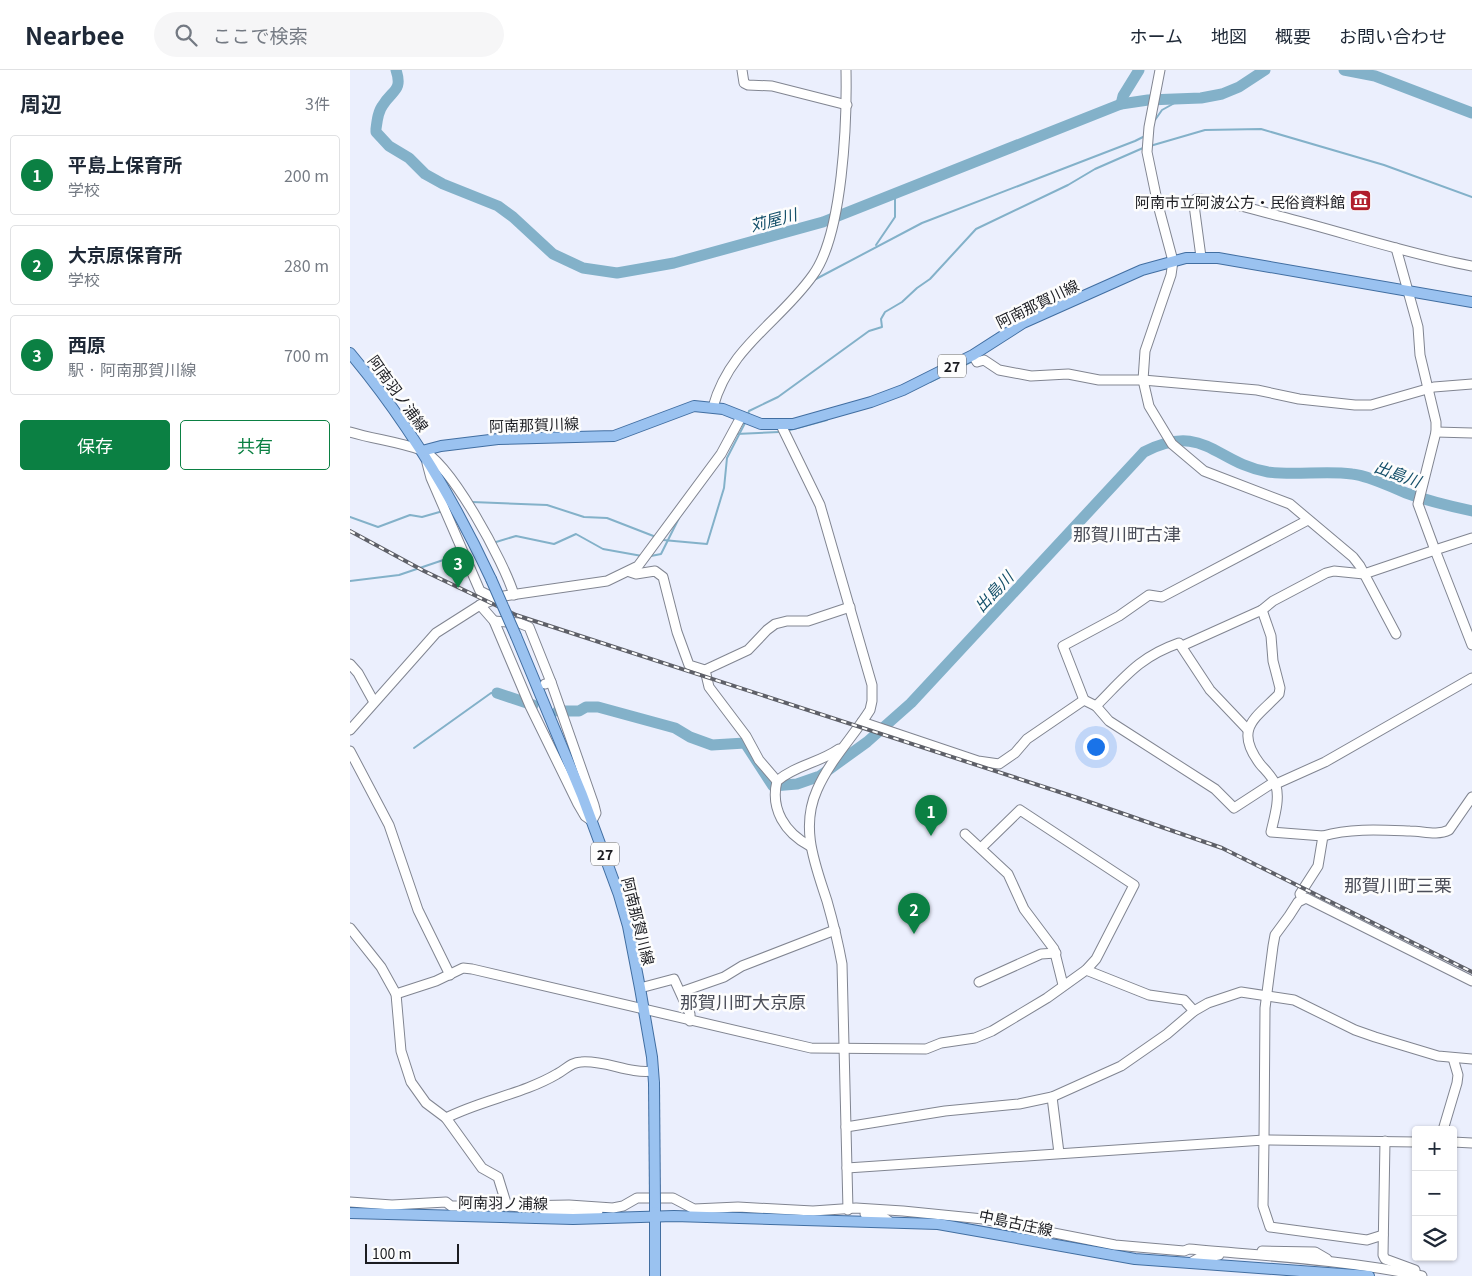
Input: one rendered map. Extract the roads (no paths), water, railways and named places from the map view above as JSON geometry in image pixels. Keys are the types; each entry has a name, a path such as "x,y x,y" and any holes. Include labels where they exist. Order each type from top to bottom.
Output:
{"main road":[{"name":"阿南那賀川線","path":"656,1276 653,1071 640,988 621,903 592,821 491,579 448,492 422,451 441,446 498,439 614,436 694,406 713,407 761,424 780,425 801,422 871,402 974,358 1023,323 1142,270 1173,261 1201,257 1472,302"},
{"name":"阿南羽ノ浦線","path":"350,353 370,377 422,451"},
{"name":"阿南羽ノ浦線","path":"350,1213 655,1219"},
{"name":"中島古庄線","path":"655,1219 938,1224 1134,1259 1369,1276"}],"street":[{"path":"742,70 744,83 748,86 772,86 847,105"},
{"path":"713,407 732,364 808,281 822,260 832,224 841,173 847,105 846,70"},
{"path":"1160,70 1149,127 1148,152 1158,206 1173,261 1171,275 1145,351 1144,378 1148,406 1171,441 1204,471 1290,504 1353,557 1396,634"},
{"path":"1201,257 1194,206 1196,199 1210,200 1256,210 1396,248 1472,266"},
{"path":"1396,248 1418,328 1420,355 1435,411 1436,432 1419,498 1419,509 1472,645"},
{"path":"974,358 984,360 999,370 1031,376 1068,374 1099,380 1144,378 1256,390 1299,399 1355,405 1371,405 1428,385 1472,384"},
{"path":"350,730 436,632 480,605 494,598 599,582 630,572 647,557 721,454 741,417"},
{"path":"780,425 818,499 872,685 872,701 862,722 843,747 817,789 811,807 810,846 835,930 842,964 848,1210"},
{"path":"350,432 422,451 444,469 467,503 506,574 514,595"},
{"path":"1436,432 1472,433"},
{"path":"422,451 431,478 480,591 494,598"},
{"path":"1308,520 1162,597 1149,595 1119,616 1063,646 1084,700 1096,706 1109,721 1215,789 1234,808 1275,783 1325,762 1472,678"},
{"path":"1182,646 1262,610 1272,602 1326,573 1334,571 1364,574 1472,538"},
{"path":"630,572 636,574 655,571 663,577 677,632 689,665 705,670 748,650 776,624 787,621 808,621 850,607"},
{"path":"480,605 494,621 527,697 578,804 585,816 592,821 596,812 594,805 529,627 519,623 494,621"},
{"path":"1262,610 1271,636 1273,661 1280,688 1279,694 1253,718 1248,730 1252,753 1275,783 1275,808 1271,832 1323,836 1341,832 1413,831 1444,833 1449,830 1472,797"},
{"path":"1096,706 1144,658 1158,650 1179,643 1210,690 1244,728 1248,730"},
{"path":"350,664 358,673 374,702"},
{"path":"705,670 710,687 746,736 759,760 777,781"},
{"path":"862,722 978,761 998,764 1015,753 1027,739 1084,700"},
{"path":"810,846 792,833 778,814 775,802 777,781 789,771 821,760 843,747"},
{"path":"350,750 389,825 418,910 450,975"},
{"path":"396,994 450,975 463,968 690,1022 811,1048 926,1049 941,1043 975,1038 1047,998 1086,970 1096,959 1134,885 1020,810 981,848"},
{"path":"965,834 1008,874 1024,909 1056,953 1060,980 1063,985"},
{"path":"1302,899 1300,894 1318,866 1323,836"},
{"path":"1302,899 1312,900 1472,980"},
{"path":"1302,899 1275,935 1265,1008 1263,1206 1270,1227 1367,1240 1383,1235"},
{"path":"350,928 381,967 396,994 400,1052 410,1082 426,1103 446,1118 482,1168 498,1177 512,1206"},
{"path":"681,992 724,977 742,966 812,941 835,930"},
{"path":"979,982 1041,954 1056,953"},
{"path":"1086,970 1149,995 1184,1000 1194,1011"},
{"path":"640,988 674,979 690,1014 690,1022"},
{"path":"846,1127 945,1111 1019,1104 1052,1097 1121,1066 1167,1034 1194,1011 1208,1003 1241,992 1268,994 1294,1000 1361,1033 1423,1053 1472,1059"},
{"path":"1444,1126 1457,1084 1458,1075 1452,1058"},
{"path":"446,1118 465,1108 557,1074 579,1062 590,1062 631,1071 653,1071"},
{"path":"1052,1097 1059,1154"},
{"path":"847,1168 1264,1140 1412,1142"},
{"path":"1385,1141 1383,1235 1385,1259 1412,1268 1423,1276"},
{"path":"1457,1142 1472,1142"},
{"path":"350,1202 392,1205 446,1202 450,1206 607,1207 623,1206 637,1198 673,1198 694,1209 848,1210 883,1218 890,1222"},
{"path":"512,1206 573,1216 599,1211 607,1207"},
{"path":"848,1210 856,1208 938,1214 983,1220 1115,1245 1332,1261 1382,1267 1423,1276"},
{"path":"1190,1263 1199,1258 1235,1253"}],"waterway":[{"name":"苅屋川","path":"396,70 398,77 396,90 386,100 380,110 376,129 376,132 389,146 409,158 425,174 443,184 498,206 513,217 553,254 583,268 617,273 674,263 823,222 1121,104 1148,100 1201,98 1222,94 1239,87 1265,70"},
{"path":"1121,104 1123,96 1139,70"},
{"name":"苅屋川","path":"1344,70 1375,76 1472,113"},
{"path":"1155,120 1162,110 1180,100"},
{"path":"1150,146 1205,130 1261,129 1384,165 1472,197"},
{"path":"814,280 922,223 1143,137"},
{"path":"748,414 749,411 778,397 869,331 882,327 881,319 885,312 902,302 930,279 976,229 1068,185 1095,169 1143,148"},
{"path":"876,245 895,217 895,194"},
{"path":"930,382 973,361"},
{"path":"790,430 827,420"},
{"path":"663,540 707,544 724,488 727,458 746,421"},
{"path":"736,434 779,432"},
{"name":"出島川","path":"558,711 579,711 586,707 598,707 675,728 690,737 712,745 745,743 773,786 797,784 820,776 867,742 911,703 1144,452 1164,444 1181,441 1196,442 1235,461 1268,472 1359,475 1406,493 1472,511"},
{"path":"472,502 547,505 584,517 607,518 656,537"},
{"path":"350,517 378,527 410,515 422,517 443,511"},
{"path":"651,556 661,554 679,518"},
{"path":"496,542 516,536 554,544 576,534 603,549 642,556"},
{"path":"350,581 399,575 461,554"},
{"path":"414,748 491,693 497,693"},
{"name":"出島川","path":"497,693 533,705"}],"railway":[{"path":"350,531 424,571 516,615 1078,798 1222,848 1472,972"}],"place":[{"name":"阿南市立阿波公方・民俗資料館","path":"1361,201"},
{"name":"西原","path":"458,588"},
{"name":"平島上保育所","path":"931,836"},
{"name":"大京原保育所","path":"914,934"}],"district":[{"name":"那賀川町古津","path":"1127,533"},
{"name":"那賀川町三栗","path":"1398,884"},
{"name":"那賀川町大京原","path":"743,1001"}]}
